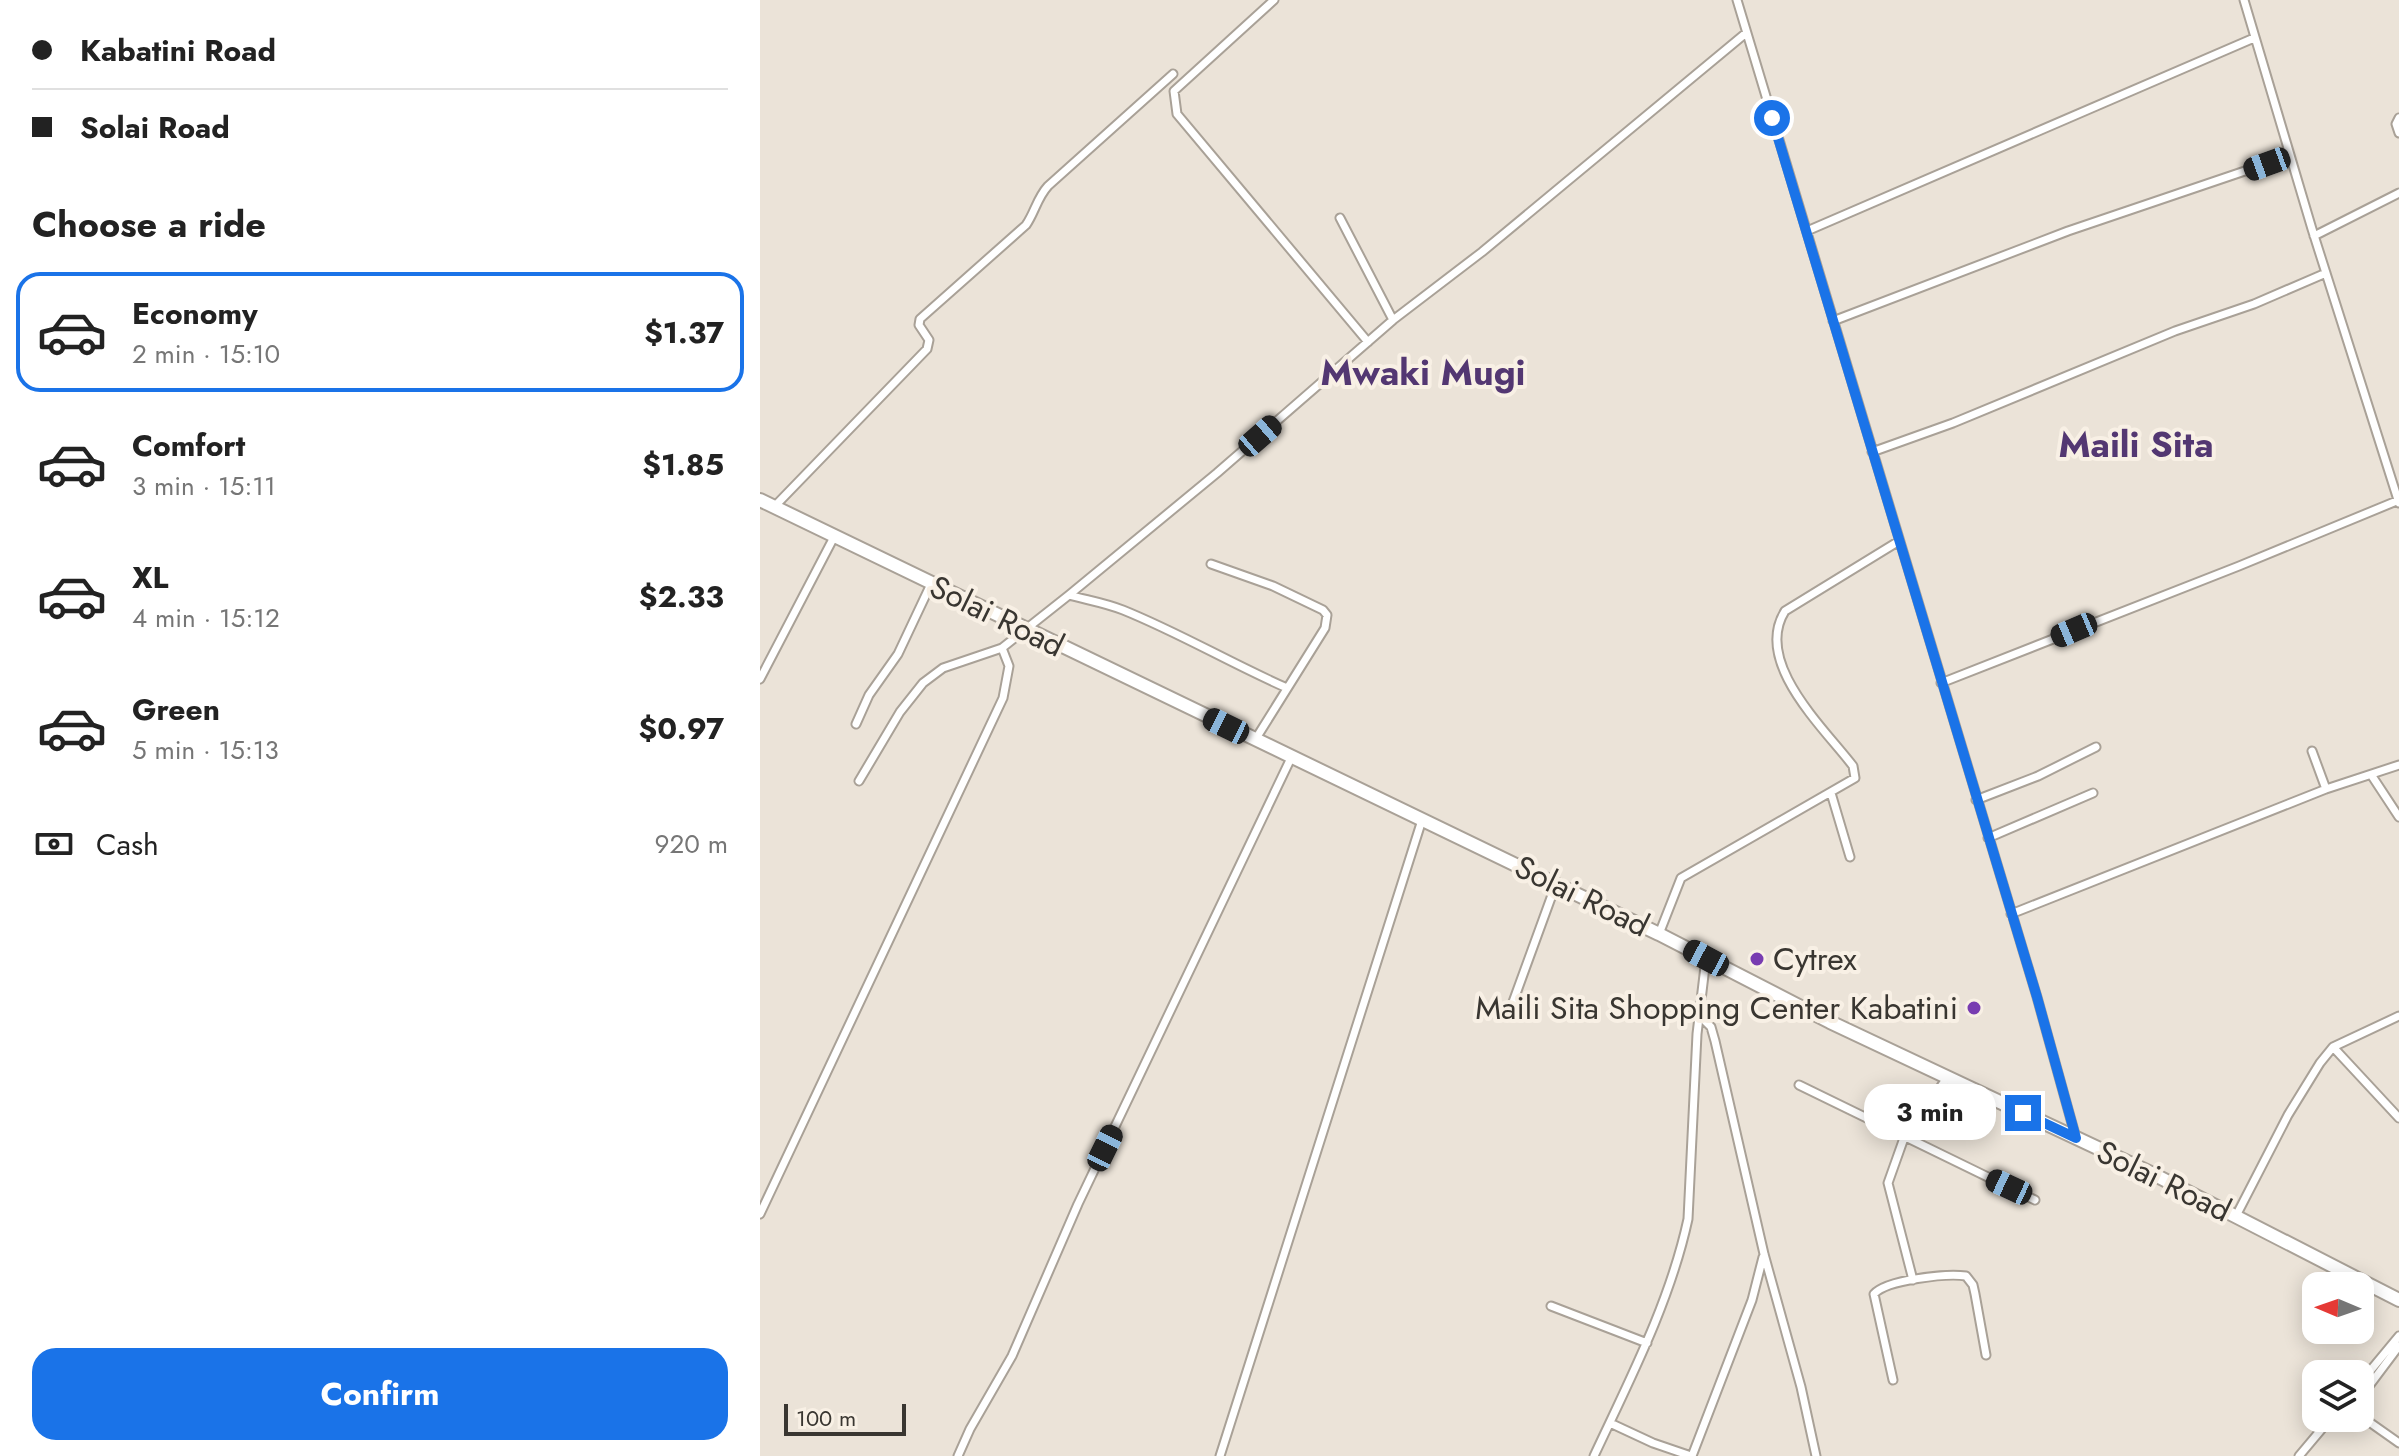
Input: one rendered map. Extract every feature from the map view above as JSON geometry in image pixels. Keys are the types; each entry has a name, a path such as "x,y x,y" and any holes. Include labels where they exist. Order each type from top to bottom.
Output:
{"highway":[{"name":"Solai Road","path":"760,500 1659,934 1947,1078 2236,1216 2399,1300"}],"street":[{"path":"1274,0 1174,91 1177,114 1368,342"},
{"path":"1737,0 2076,1138"},
{"path":"1941,683 2399,501 2289,156 2244,0"},
{"path":"859,781 900,712 923,683 943,668 1002,648 1026,630 1217,473 1393,320 1482,252 1746,33"},
{"path":"1807,231 2254,38"},
{"path":"774,507 927,349 929,340 919,325 920,319 1026,225 1048,186 1173,74"},
{"path":"2399,118 2396,124 2399,133"},
{"path":"1833,321 2083,226 2289,156"},
{"path":"2314,236 2399,193"},
{"path":"1340,218 1393,320"},
{"path":"1872,452 1953,423 2175,331 2254,304 2326,273"},
{"path":"760,679 834,537"},
{"path":"1659,934 1681,878 1851,782 1856,773 1781,669 1775,643 1776,624 1785,611 1899,541"},
{"path":"1211,564 1273,586 1323,610 1327,615 1325,628 1255,740"},
{"path":"856,724 869,695 898,654 931,584"},
{"path":"1069,595 1121,609 1287,688"},
{"path":"760,1214 1003,698 1009,666 1002,648"},
{"path":"1976,800 2038,776 2096,747"},
{"path":"2312,751 2326,789"},
{"path":"958,1456 1012,1356 1078,1204 1291,758"},
{"path":"2011,914 2326,789 2399,765"},
{"path":"2372,776 2399,817"},
{"path":"1831,793 1850,857"},
{"path":"1988,838 2093,793"},
{"path":"1220,1456 1422,820"},
{"path":"1509,1013 1556,884"},
{"path":"1594,1456 1647,1343 1688,1219 1692,1110 1706,958"},
{"path":"1700,1016 1711,1027 1715,1041 1764,1254 1801,1387 1816,1456"},
{"path":"2236,1216 2288,1115 2333,1047 2399,1016"},
{"path":"2333,1047 2399,1118"},
{"path":"1913,1280 1888,1183 1904,1138 1947,1078"},
{"path":"1799,1085 2035,1200"},
{"path":"1610,1423 1653,1443 1692,1456 1752,1300 1764,1254"},
{"path":"1893,1380 1874,1294 1881,1288 1913,1280 1960,1275 1969,1279 1977,1301 1986,1355"},
{"path":"1551,1306 1647,1343"},
{"path":"2374,1366 2399,1336"},
{"path":"2374,1379 2399,1346"},
{"path":"2374,1425 2399,1443"},
{"path":"2299,1456 2319,1432"}],"place":[{"name":"Cytrex","path":"1757,959"},
{"name":"Maili Sita Shopping Center Kabatini","path":"1974,1008"}],"district":[{"name":"Mwaki Mugi","path":"1423,372"},
{"name":"Maili Sita","path":"2136,444"}],"route":[{"path":"1772,118 2037,997 2076,1138 2023,1113"}]}
